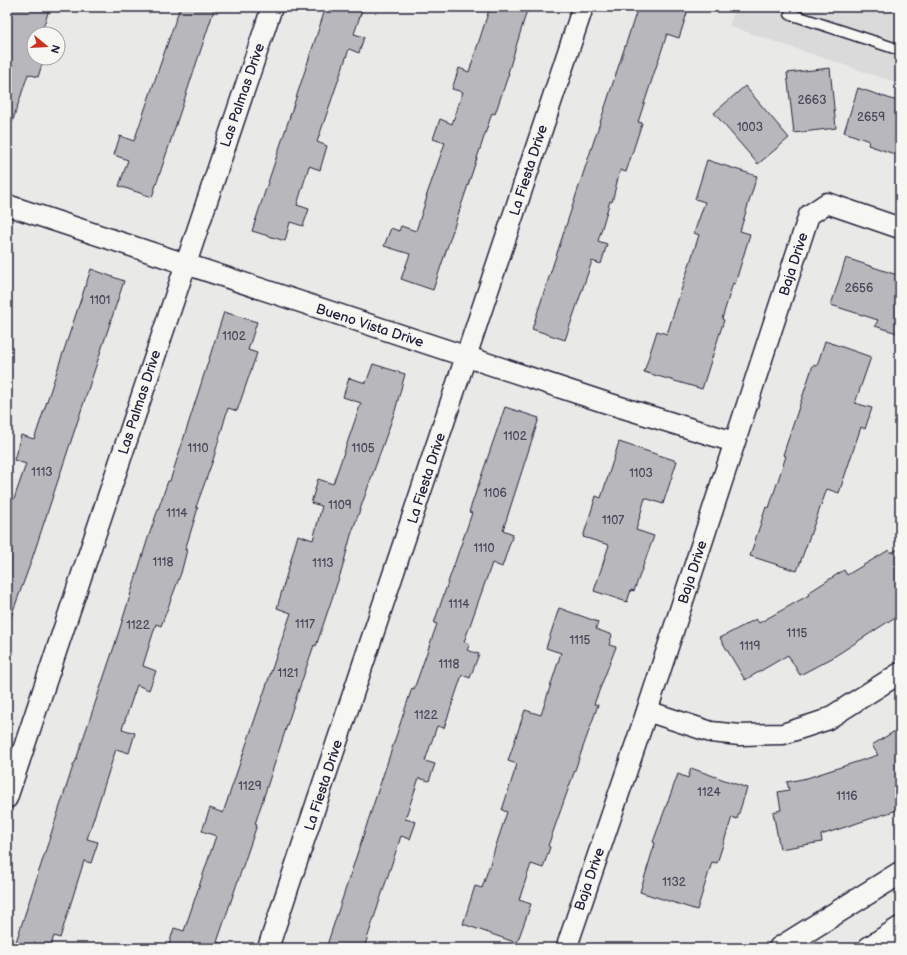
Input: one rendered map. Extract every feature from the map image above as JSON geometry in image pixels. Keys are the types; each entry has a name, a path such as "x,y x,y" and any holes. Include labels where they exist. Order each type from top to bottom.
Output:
{"main road":[{"path":"780,948 900,873"},
{"path":"869,948 900,928"}],"street":[{"name":"Las Palmas Drive","path":"7,798 272,7"},
{"name":"La Fiesta Drive","path":"268,948 583,7"},
{"name":"Baja Drive","path":"571,948 568,943 647,711 809,215 827,203 900,228"},
{"name":"Bueno Vista Drive","path":"7,205 604,402 734,442"},
{"path":"647,711 711,732 740,735 784,734 826,720 900,673"}],"lane":[{"path":"792,7 790,14 900,50"}],"shaded area":[{"path":"736,7 900,7 900,84 729,26"}],"building":[{"path":"13,7 50,7 44,26 26,26 26,66 41,66 38,77 28,74 10,129 7,128 7,27"},
{"path":"180,7 215,7 152,197 119,186 128,160 114,155 120,136 134,141"},
{"path":"326,7 363,7 354,34 364,37 359,53 349,49 317,142 327,146 320,170 309,166 297,205 309,209 303,226 290,222 285,241 252,231"},
{"path":"490,7 528,7 509,73 495,114 492,113 433,290 401,279 410,254 384,246 391,228 399,231 401,226 416,231 445,143 433,139 440,119 452,124 463,92 452,89 459,68 469,72"},
{"path":"638,7 670,7 687,13 679,38 667,34 638,122 642,123 626,172 620,170 612,202 610,201 598,241 607,244 601,264 592,261 565,340 532,329"},
{"path":"830,68 836,128 794,133 787,73"},
{"path":"745,86 789,138 758,164 714,113"},
{"path":"858,88 900,102 900,156 868,145 869,141 844,132"},
{"path":"707,160 757,176 740,231 750,234 735,284 733,283 722,319 724,320 702,389 644,372 657,331 667,334 699,235 694,233 705,202 695,199"},
{"path":"846,258 900,276 900,334 875,326 878,320 831,305"},
{"path":"91,269 124,281 31,562 9,622 7,622 7,496 14,499 26,464 14,460 21,435 34,439 35,437"},
{"path":"224,312 257,322 248,350 257,353 237,411 228,408 213,460 196,507 198,508 185,550 187,550 181,573 161,626 156,624 143,666 156,671 149,690 137,685 122,729 135,733 129,753 116,749 87,839 98,842 91,863 84,861 60,938 54,936 50,948 14,948 74,763 115,644 148,538 168,481 170,481"},
{"path":"825,341 871,357 855,403 872,408 865,429 861,427 839,493 827,489 797,571 750,556 766,507 769,508 786,456 783,455 813,365 817,366"},
{"path":"373,364 405,374 395,411 351,535 342,569 316,646 314,645 292,710 255,824 257,825 217,942 225,944 224,948 168,948 174,928 184,931 216,836 202,831 210,808 223,813 291,613 277,608 298,535 313,540 322,506 311,503 318,479 333,484 361,403 343,397 349,378 366,383"},
{"path":"505,407 539,418 503,530 513,534 502,567 492,563 464,642 470,644 467,650 479,654 470,678 462,675 444,728 437,726 425,761 435,764 429,781 419,778 405,819 416,822 410,839 401,836 364,948 326,948 412,688 414,689 437,624 434,623 472,513 469,512"},
{"path":"619,442 677,461 663,504 645,498 636,530 654,536 634,591 631,590 627,602 594,591 609,545 583,537 596,496 601,498"},
{"path":"900,548 900,614 832,658 800,675 788,655 745,680 720,638 756,619 759,623 809,595 808,593 844,570 847,575 889,550 891,553"},
{"path":"559,608 598,622 596,629 612,635 609,645 616,647 594,704 598,705 548,846 550,847 543,868 531,864 519,900 531,904 517,943 463,924 475,886 482,888 507,812 502,810 517,764 508,761 525,710 541,715 561,653 546,648"},
{"path":"900,728 900,809 821,835 822,842 780,849 773,812 781,810 778,792 789,790 787,782 807,778 878,755 872,745"},
{"path":"691,768 747,788 737,819 732,817 717,863 712,862 697,910 640,892 655,843 653,842 678,774 688,778"}]}
